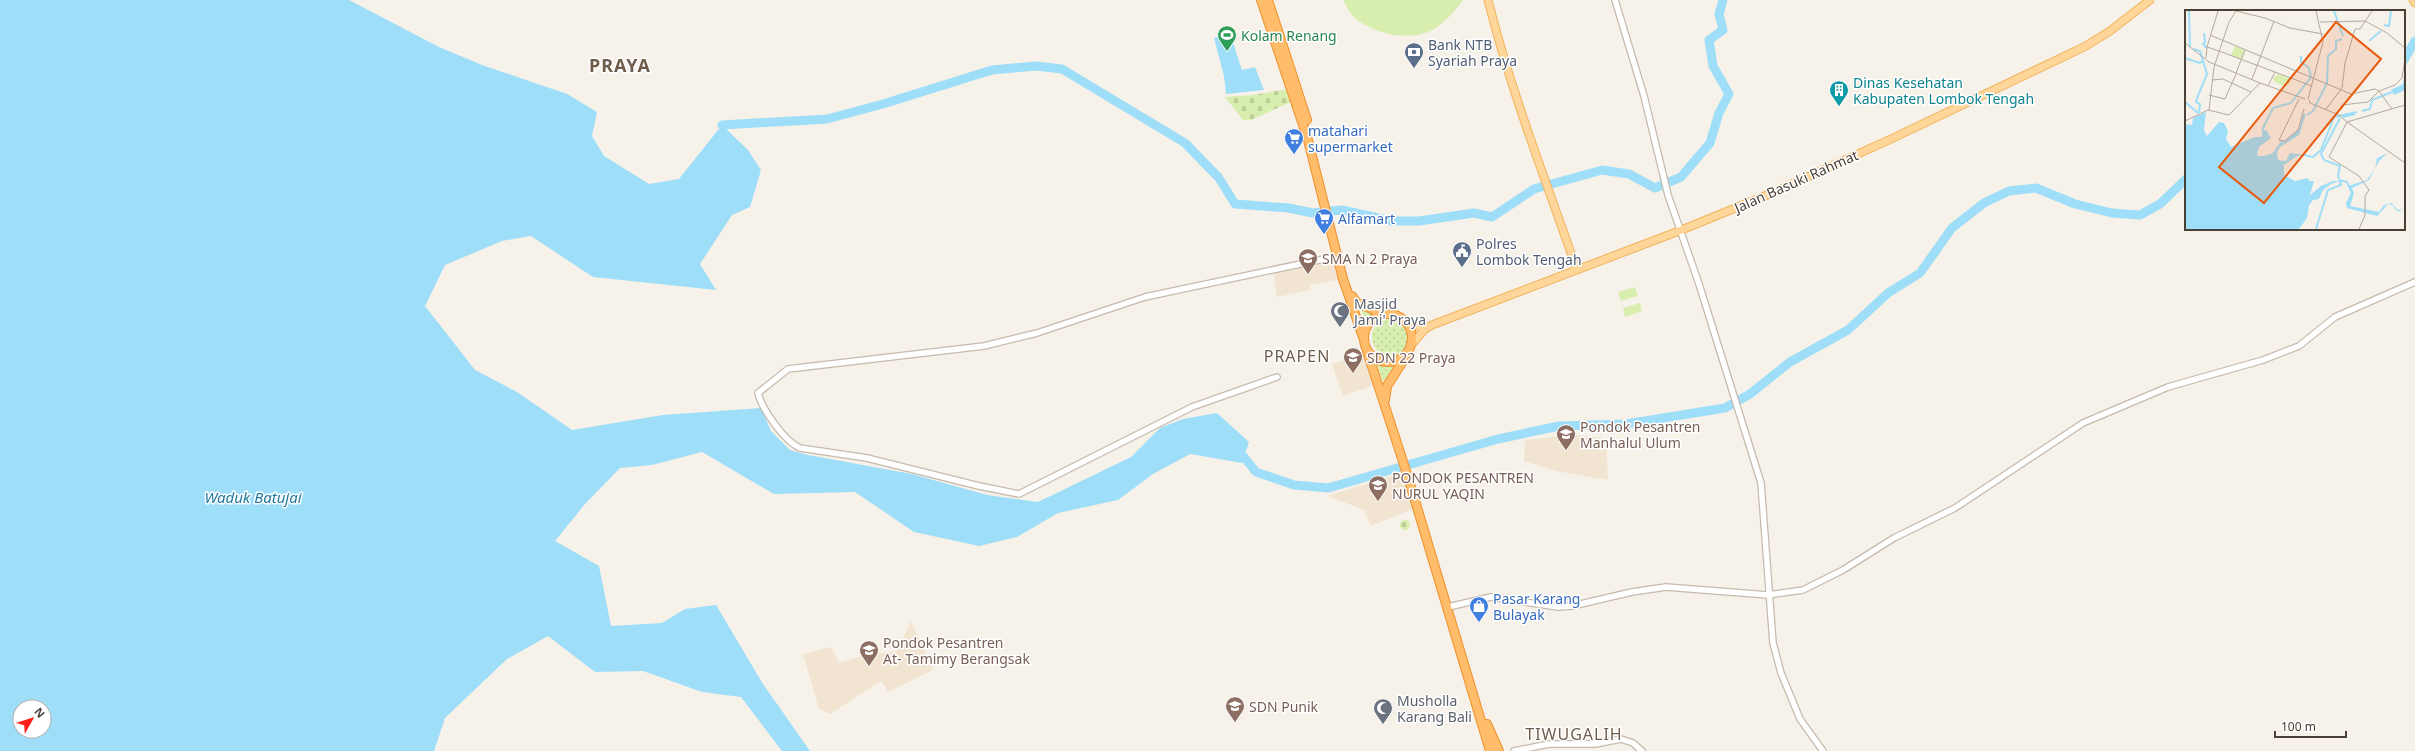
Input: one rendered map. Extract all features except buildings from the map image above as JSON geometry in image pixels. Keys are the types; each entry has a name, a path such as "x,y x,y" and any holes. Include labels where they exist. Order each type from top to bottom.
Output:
{"highway":[{"path":"1261,0 1327,202"},
{"path":"1268,0 1303,104 1327,202 1338,256 1367,351 1409,476 1474,687 1499,751"},
{"path":"1330,216 1351,294 1357,303 1385,314 1399,316 1405,320 1411,332 1411,345 1405,358 1387,386 1384,395 1403,459"},
{"path":"1364,340 1365,331 1369,323 1385,314"},
{"path":"1367,351 1382,362 1395,362 1405,358"},
{"path":"1449,607 1490,751"}],"main road":[{"path":"1488,0 1500,47 1529,137 1578,270"},
{"name":"Jalan Basuki Rahmat","path":"1425,328 1679,231 1892,139 2084,47 2110,31 2150,0"},
{"path":"1405,320 1425,328 1411,345"}],"street":[{"path":"1615,0 1644,96 1668,195 1679,231 1699,284 1761,483 1765,506 1771,634 1781,673 1800,719 1823,751"},
{"path":"1277,377 1192,407 1019,494 979,486 867,458 800,448 792,444 774,422 763,406 758,392 788,369 984,346 1037,332 1145,297 1338,256"},
{"path":"1449,607 1492,597 1558,607 1572,606 1632,592 1666,587 1768,595 1792,593 1823,581 1894,538 1954,508 2083,423 2177,384 2263,360 2299,346 2334,317 2415,282"},
{"path":"1514,751 1543,745 1595,744 1621,739 1633,743 1642,751"}],"shaded area":[{"name":"SMA N 2 Praya","path":"1338,260 1343,279 1309,285 1310,290 1277,297 1273,270"},
{"name":"SDN 22 Praya","path":"1364,354 1374,385 1343,396 1332,364"},
{"name":"Pondok Pesantren Manhalul Ulum","path":"1573,435 1606,438 1608,480 1556,471 1524,461 1525,440"},
{"name":"PONDOK PESANTREN NURUL YAQIN","path":"1404,472 1415,508 1371,526 1364,510 1328,496"},
{"name":"Pondok Pesantren At- Tamimy Berangsak","path":"911,621 933,670 888,692 881,681 830,714 819,709 803,654 831,647 839,663 867,655 897,651"}],"green space":[{"path":"1343,0 1463,0 1449,17 1432,30 1423,34 1403,36 1381,32 1363,24 1351,14"},
{"path":"1288,89 1291,102 1251,120 1243,120 1225,97 1253,95"},
{"path":"1635,287 1638,296 1621,301 1618,292"},
{"path":"1640,303 1642,311 1625,317 1623,308"},
{"path":"1360,306 1379,313 1367,325"},
{"path":"1387,318 1395,318 1405,323 1409,330 1409,344 1405,351 1395,356 1387,356 1377,351 1375,348 1372,341 1372,333 1377,323 1380,321"},
{"path":"1375,360 1388,365 1396,364 1383,382"},
{"path":"1403,520 1407,520 1410,525 1407,530 1403,530 1400,527 1400,523"}],"water":[{"name":"Waduk Batujai","path":"0,0 349,0 439,47 482,65 567,94 597,112 592,136 604,156 649,184 679,179 722,125 748,150 761,170 750,207 732,215 700,264 716,290 593,277 531,236 502,241 445,265 425,306 475,370 517,392 572,430 663,415 761,408 771,431 790,450 808,455 912,474 987,495 1038,502 1131,457 1160,428 1183,419 1217,413 1249,442 1242,463 1190,454 1153,474 1118,500 1058,513 1017,537 979,546 914,532 855,492 774,494 702,452 652,465 620,468 585,504 555,541 599,566 611,626 662,623 685,609 716,605 763,684 810,751 782,751 741,697 702,692 643,671 595,672 548,636 507,659 445,718 434,751 0,751"},
{"name":"Kolam Renang","path":"1230,34 1242,70 1255,67 1264,90 1226,94 1224,76 1214,38"}],"waterway":[{"path":"722,125 827,119 883,104 992,70 1036,66 1062,69 1185,143 1219,178 1235,204 1288,208 1313,213 1342,210 1392,221 1419,221 1474,213 1492,217 1534,189 1602,170 1629,174 1655,188 1681,177 1710,143 1719,113 1729,94 1713,66 1709,40 1723,30 1719,14 1723,0"},
{"path":"2405,58 2415,41"},
{"path":"1244,457 1256,472 1294,485 1328,488 1498,439 1559,426 1626,424 1725,408 1750,394 1790,362 1848,330 1888,293 1920,273 1952,228 1984,203 2009,191 2036,188 2075,204 2112,213 2140,215 2160,204 2185,180"}],"place":[{"name":"Kolam Renang","path":"1227,52"},
{"name":"Bank NTB Syariah Praya","path":"1414,69"},
{"name":"Dinas Kesehatan Kabupaten Lombok Tengah","path":"1839,107"},
{"name":"matahari supermarket","path":"1294,155"},
{"name":"Alfamart","path":"1324,235"},
{"name":"Polres Lombok Tengah","path":"1462,268"},
{"name":"SMA N 2 Praya","path":"1308,275"},
{"name":"Masjid Jami' Praya","path":"1340,328"},
{"name":"SDN 22 Praya","path":"1353,374"},
{"name":"Pondok Pesantren Manhalul Ulum","path":"1566,451"},
{"name":"PONDOK PESANTREN NURUL YAQIN","path":"1378,502"},
{"name":"Pasar Karang Bulayak","path":"1479,623"},
{"name":"Pondok Pesantren At- Tamimy Berangsak","path":"869,667"},
{"name":"SDN Punik","path":"1235,723"},
{"name":"Musholla Karang Bali","path":"1383,725"}],"district":[{"name":"PRAYA","path":"620,65"},
{"name":"PRAPEN","path":"1297,356"},
{"name":"TIWUGALIH","path":"1574,734"}]}
